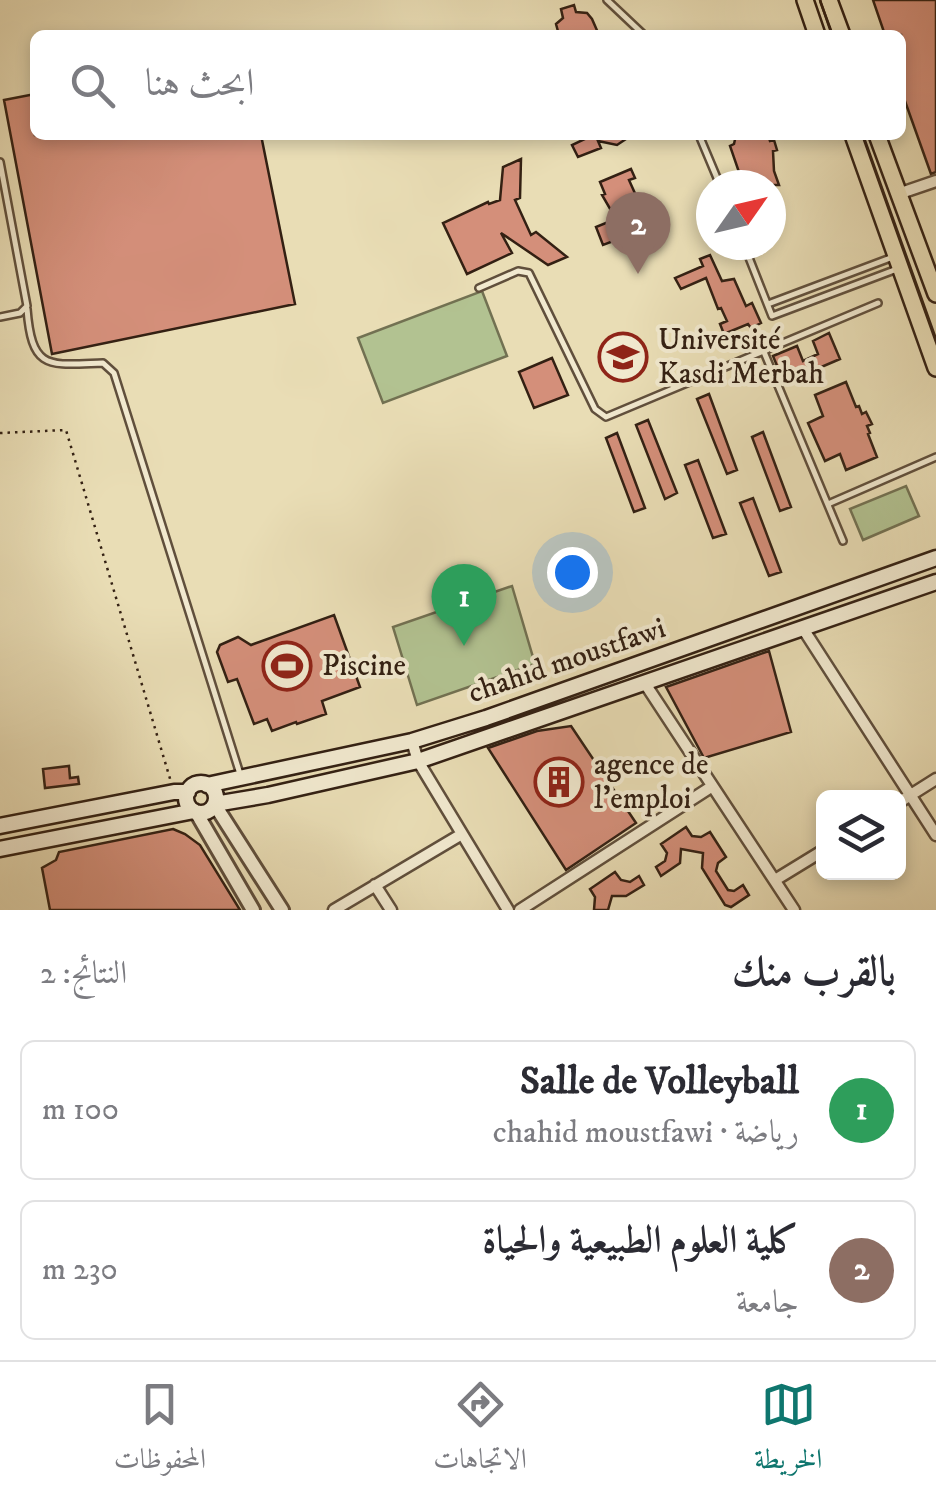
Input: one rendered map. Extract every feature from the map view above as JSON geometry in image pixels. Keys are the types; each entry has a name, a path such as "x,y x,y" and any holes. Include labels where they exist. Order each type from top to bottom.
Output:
{"main road":[{"path":"804,0 815,30"},
{"path":"829,0 840,30"},
{"path":"855,140 936,368"},
{"path":"880,140 936,294"},
{"name":"chahid moustfawi","path":"208,785 412,741 610,676 936,558"},
{"name":"chahid moustfawi","path":"215,804 418,762 936,582"},
{"path":"0,826 181,792 198,784 208,785 216,795 215,804 205,813 0,849"},
{"path":"181,792 195,812"}],"street":[{"path":"898,194 936,181"},
{"path":"802,627 936,835"},
{"path":"646,685 794,910"},
{"path":"412,741 418,762 508,910"},
{"path":"906,798 936,779"},
{"path":"520,910 711,788"},
{"path":"215,804 282,910"},
{"path":"195,812 252,910"},
{"path":"334,910 462,834"},
{"path":"776,880 816,855"},
{"path":"375,886 390,910"}],"lane":[{"path":"607,0 639,30"},
{"path":"701,140 714,170"},
{"path":"0,162 30,341 35,353 45,360 104,364 114,373 241,777"},
{"path":"750,260 772,316 898,262"},
{"path":"768,304 898,262"},
{"path":"479,288 518,270 530,273 595,410 606,417 878,303"},
{"path":"0,317 26,309"},
{"path":"764,352 842,541"},
{"path":"828,504 936,457"}],"path":[{"path":"0,433 66,430 181,792"}],"green space":[{"path":"482,291 507,356 383,403 358,338"},
{"path":"906,486 919,516 863,540 850,509"},
{"path":"512,586 535,664 417,705 393,627"}],"building":[{"path":"873,0 936,0 936,172 931,174 906,104 906,30 883,30"},
{"path":"574,5 576,12 587,13 597,30 558,30 556,24 563,18 561,9"},
{"path":"30,95 30,140 262,140 295,304 52,354 4,100"},
{"path":"583,140 624,140 617,145 598,141 601,148 578,157 572,145"},
{"path":"735,140 774,140 777,150 773,151 774,170 738,170 730,146"},
{"path":"521,159 520,198 515,200 531,235 536,232 567,257 548,265 501,233 512,253 467,274 443,223 500,200 503,167"},
{"path":"631,169 635,178 629,180 638,200 642,198 645,206 657,202 665,221 626,242 624,237 603,245 596,227 616,219 602,195 605,194 600,182"},
{"path":"700,260 712,260 722,281 734,279 746,306 752,303 761,323 724,334 720,324 727,321 706,278 681,289 675,278 703,266"},
{"path":"829,333 840,359 784,383 773,356 797,346 803,361 818,354 813,341"},
{"path":"552,358 568,395 534,408 519,372"},
{"path":"846,382 856,407 862,414 866,412 872,424 867,426 868,434 877,457 846,470 840,454 825,461 808,423 823,416 815,395"},
{"path":"709,394 737,470 727,474 697,399"},
{"path":"648,420 677,493 665,499 636,425"},
{"path":"763,432 791,507 780,511 752,437"},
{"path":"617,433 645,508 634,512 606,438"},
{"path":"698,460 726,534 713,538 685,465"},
{"path":"753,498 781,572 769,576 740,503"},
{"name":"Piscine","path":"334,615 360,687 322,701 326,714 272,731 267,719 254,724 237,679 228,682 217,652 220,645 238,637 251,645"},
{"path":"769,651 791,732 704,758 666,687"},
{"name":"agence de l'emploi","path":"571,726 636,823 566,870 488,748 537,731"},
{"path":"69,766 70,778 78,777 79,784 45,788 43,769"},
{"path":"686,827 692,836 710,832 726,857 718,863 716,871 728,890 743,885 749,895 731,907 725,905 702,868 703,853 681,849 680,863 661,876 656,867 665,861 667,853 661,844"},
{"path":"173,829 200,845 240,910 50,910 42,868 56,860 59,852"},
{"path":"615,872 621,880 630,882 639,876 644,885 626,896 612,896 608,910 594,910 595,897 590,889"}],"tram line":[{"path":"820,0 830,30"},
{"path":"865,140 936,339"}],"place":[{"name":"كلية العلوم الطبيعية والحياة","path":"638,274"},
{"name":"Université Kasdi Merbah","path":"623,357"},
{"name":"Salle de Volleyball","path":"464,646"},
{"name":"Piscine","path":"287,666"},
{"name":"agence de l'emploi","path":"559,782"}]}
